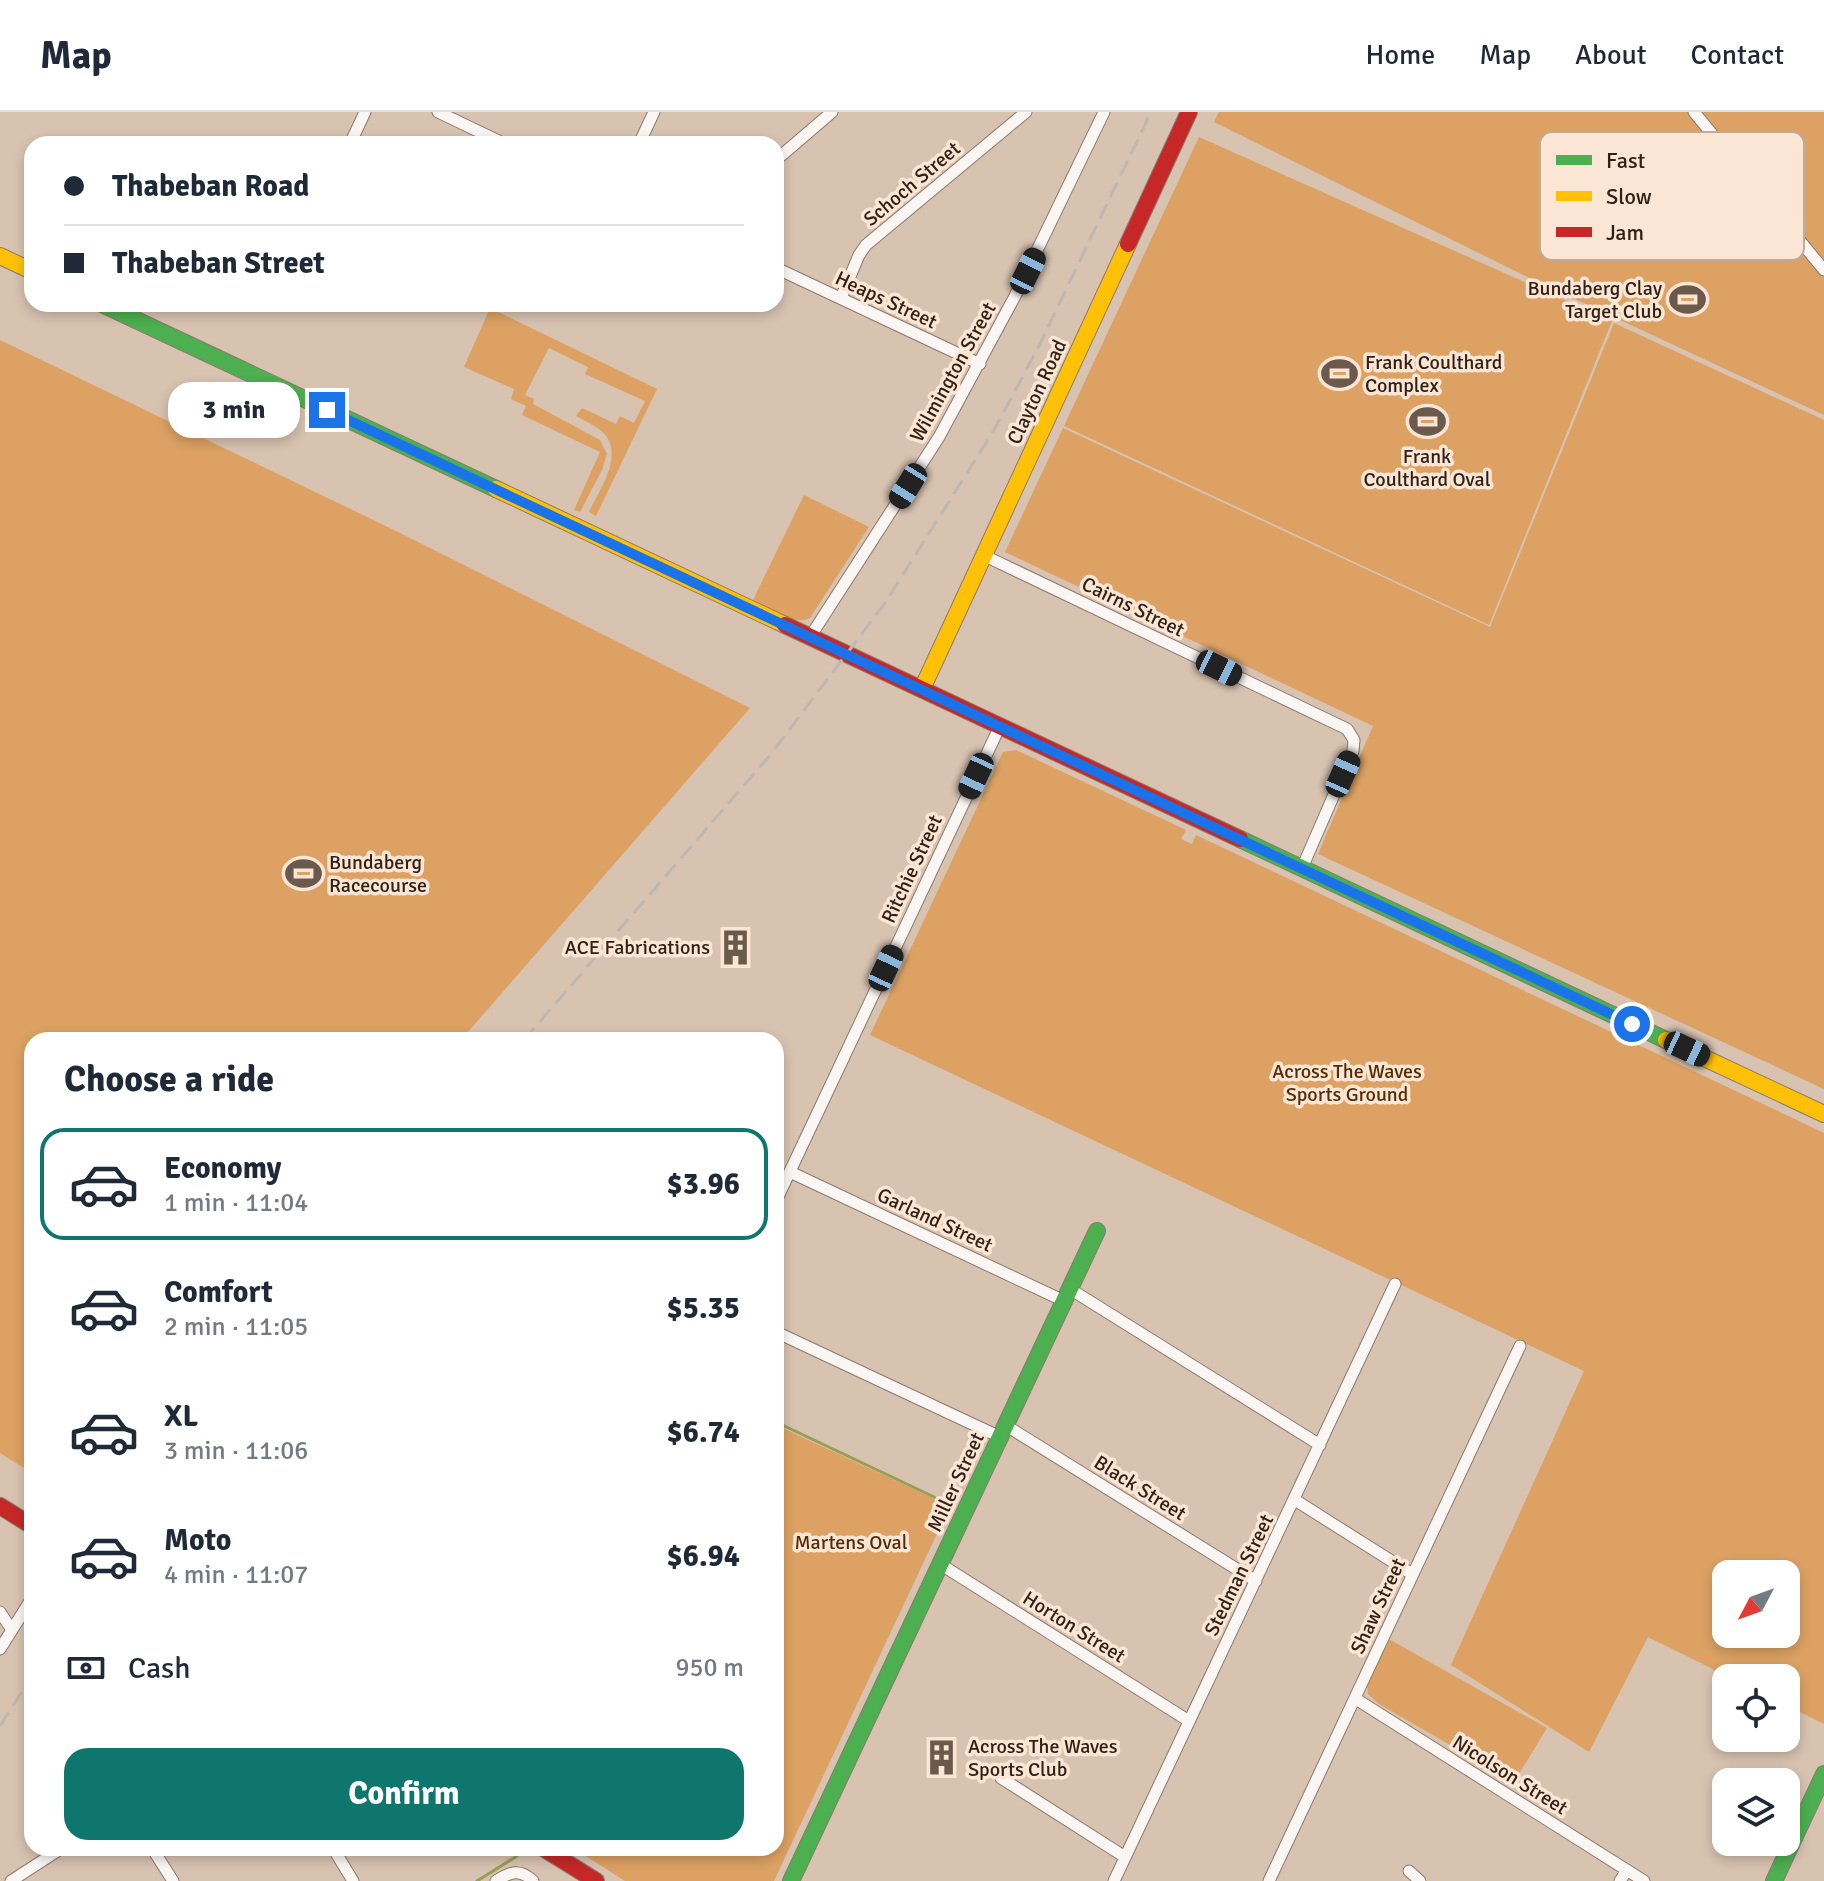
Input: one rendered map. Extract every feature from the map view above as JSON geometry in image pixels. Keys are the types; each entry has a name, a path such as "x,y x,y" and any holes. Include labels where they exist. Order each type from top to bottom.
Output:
{"street":[{"path":"354,136 365,112"},
{"path":"438,112 488,136"},
{"path":"643,136 654,112"},
{"path":"784,153 832,112"},
{"name":"Schoch Street","path":"841,298 866,245 1026,112"},
{"name":"Wilmington Street","path":"810,637 939,437 980,364 1104,112"},
{"name":"Clayton Road","path":"922,689 1189,112"},
{"path":"1694,112 1710,132"},
{"path":"1804,246 1824,270"},
{"path":"0,256 24,267"},
{"name":"Heaps Street","path":"784,272 980,364"},
{"path":"119,312 1824,1114"},
{"name":"Cairns Street","path":"983,555 1347,729 1354,740 1353,751 1302,868"},
{"name":"Ritchie Street","path":"784,1184 1000,726"},
{"name":"Garland Street","path":"790,1172 1067,1295 1320,1445"},
{"name":"Miller Street","path":"791,1881 1097,1231"},
{"name":"Stedman Street","path":"1114,1881 1395,1284"},
{"name":"Black Street","path":"784,1335 1003,1431 1256,1581"},
{"name":"Shaw Street","path":"1269,1881 1520,1346"},
{"path":"1295,1500 1412,1574"},
{"path":"0,1506 24,1521"},
{"name":"Horton Street","path":"940,1564 1189,1721"},
{"path":"0,1649 24,1611"},
{"path":"0,1612 12,1630"},
{"name":"Nicolson Street","path":"1356,1699 1644,1881"},
{"path":"1774,1881 1824,1774"},
{"path":"1001,1778 1125,1857"},
{"path":"11,1881 50,1856"},
{"path":"157,1856 173,1881"},
{"path":"338,1856 353,1881"},
{"path":"556,1856 596,1881"},
{"path":"1620,1881 1627,1870"},
{"path":"1409,1871 1420,1881"},
{"path":"496,1881 512,1872 523,1873 533,1881"}],"green space":[{"path":"1219,112 1824,112 1824,415 1515,271 1214,122"},
{"name":"Frank Coulthard Complex","path":"1199,137 1612,321 1489,625 1064,426"},
{"path":"488,312 498,312 657,389 596,516 589,512 609,470 611,448 599,429 576,416 582,408 616,424 620,416 634,423 645,401 585,374 588,367 549,348 525,395 534,399 533,404 600,440 607,454 580,512 574,510 600,452 522,415 526,406 511,399 514,389 464,367"},
{"path":"1614,323 1824,420 1824,1089 1318,854 1373,726 1005,552 1063,428 1490,627"},
{"name":"Bundaberg Racecourse","path":"0,340 396,531 750,708 468,1032 24,1032 24,1468 0,1453"},
{"path":"804,495 869,527 810,618 796,620 753,600"},
{"name":"Across The Waves Sports Ground","path":"1016,750 1186,830 1181,839 1192,844 1196,835 1824,1133 1824,1724 1800,1712 1800,1664 1712,1664 1712,1669 1648,1637 1589,1752 1451,1665 1584,1371 870,1035 1003,752"},
{"name":"Martens Oval","path":"784,1429 950,1506 774,1881 625,1881 586,1856 784,1856"},
{"path":"1387,1638 1547,1728 1514,1782 1379,1704 1368,1694 1367,1682"}],"waterway":[{"path":"784,1426 951,1505"},
{"path":"477,1881 517,1856"}],"railway":[{"path":"531,1032 771,754 885,603 994,430 1040,344 1151,112"},
{"path":"0,1726 24,1688"}],"traffic: fast":[{"path":"119,312 496,489"},
{"path":"1240,839 1666,1040"},
{"path":"791,1881 1097,1231"},
{"path":"1774,1881 1824,1774"}],"traffic: slow":[{"path":"922,689 1128,244"},
{"path":"0,256 24,267"},
{"path":"496,489 785,625"},
{"path":"1666,1040 1824,1114"}],"traffic: jam":[{"path":"1128,244 1189,112"},
{"path":"785,625 1240,839"},
{"path":"0,1506 24,1521"},
{"path":"556,1856 596,1881"}],"place":[{"name":"Bundaberg Clay Target Club","path":"1688,300"},
{"name":"Frank Coulthard Complex","path":"1339,374"},
{"name":"Frank Coulthard Oval","path":"1427,421"},
{"name":"Bundaberg Racecourse","path":"303,874"},
{"name":"ACE Fabrications","path":"736,947"},
{"name":"Across The Waves Sports Club","path":"942,1757"}],"route":[{"path":"327,410 1632,1024"}]}
